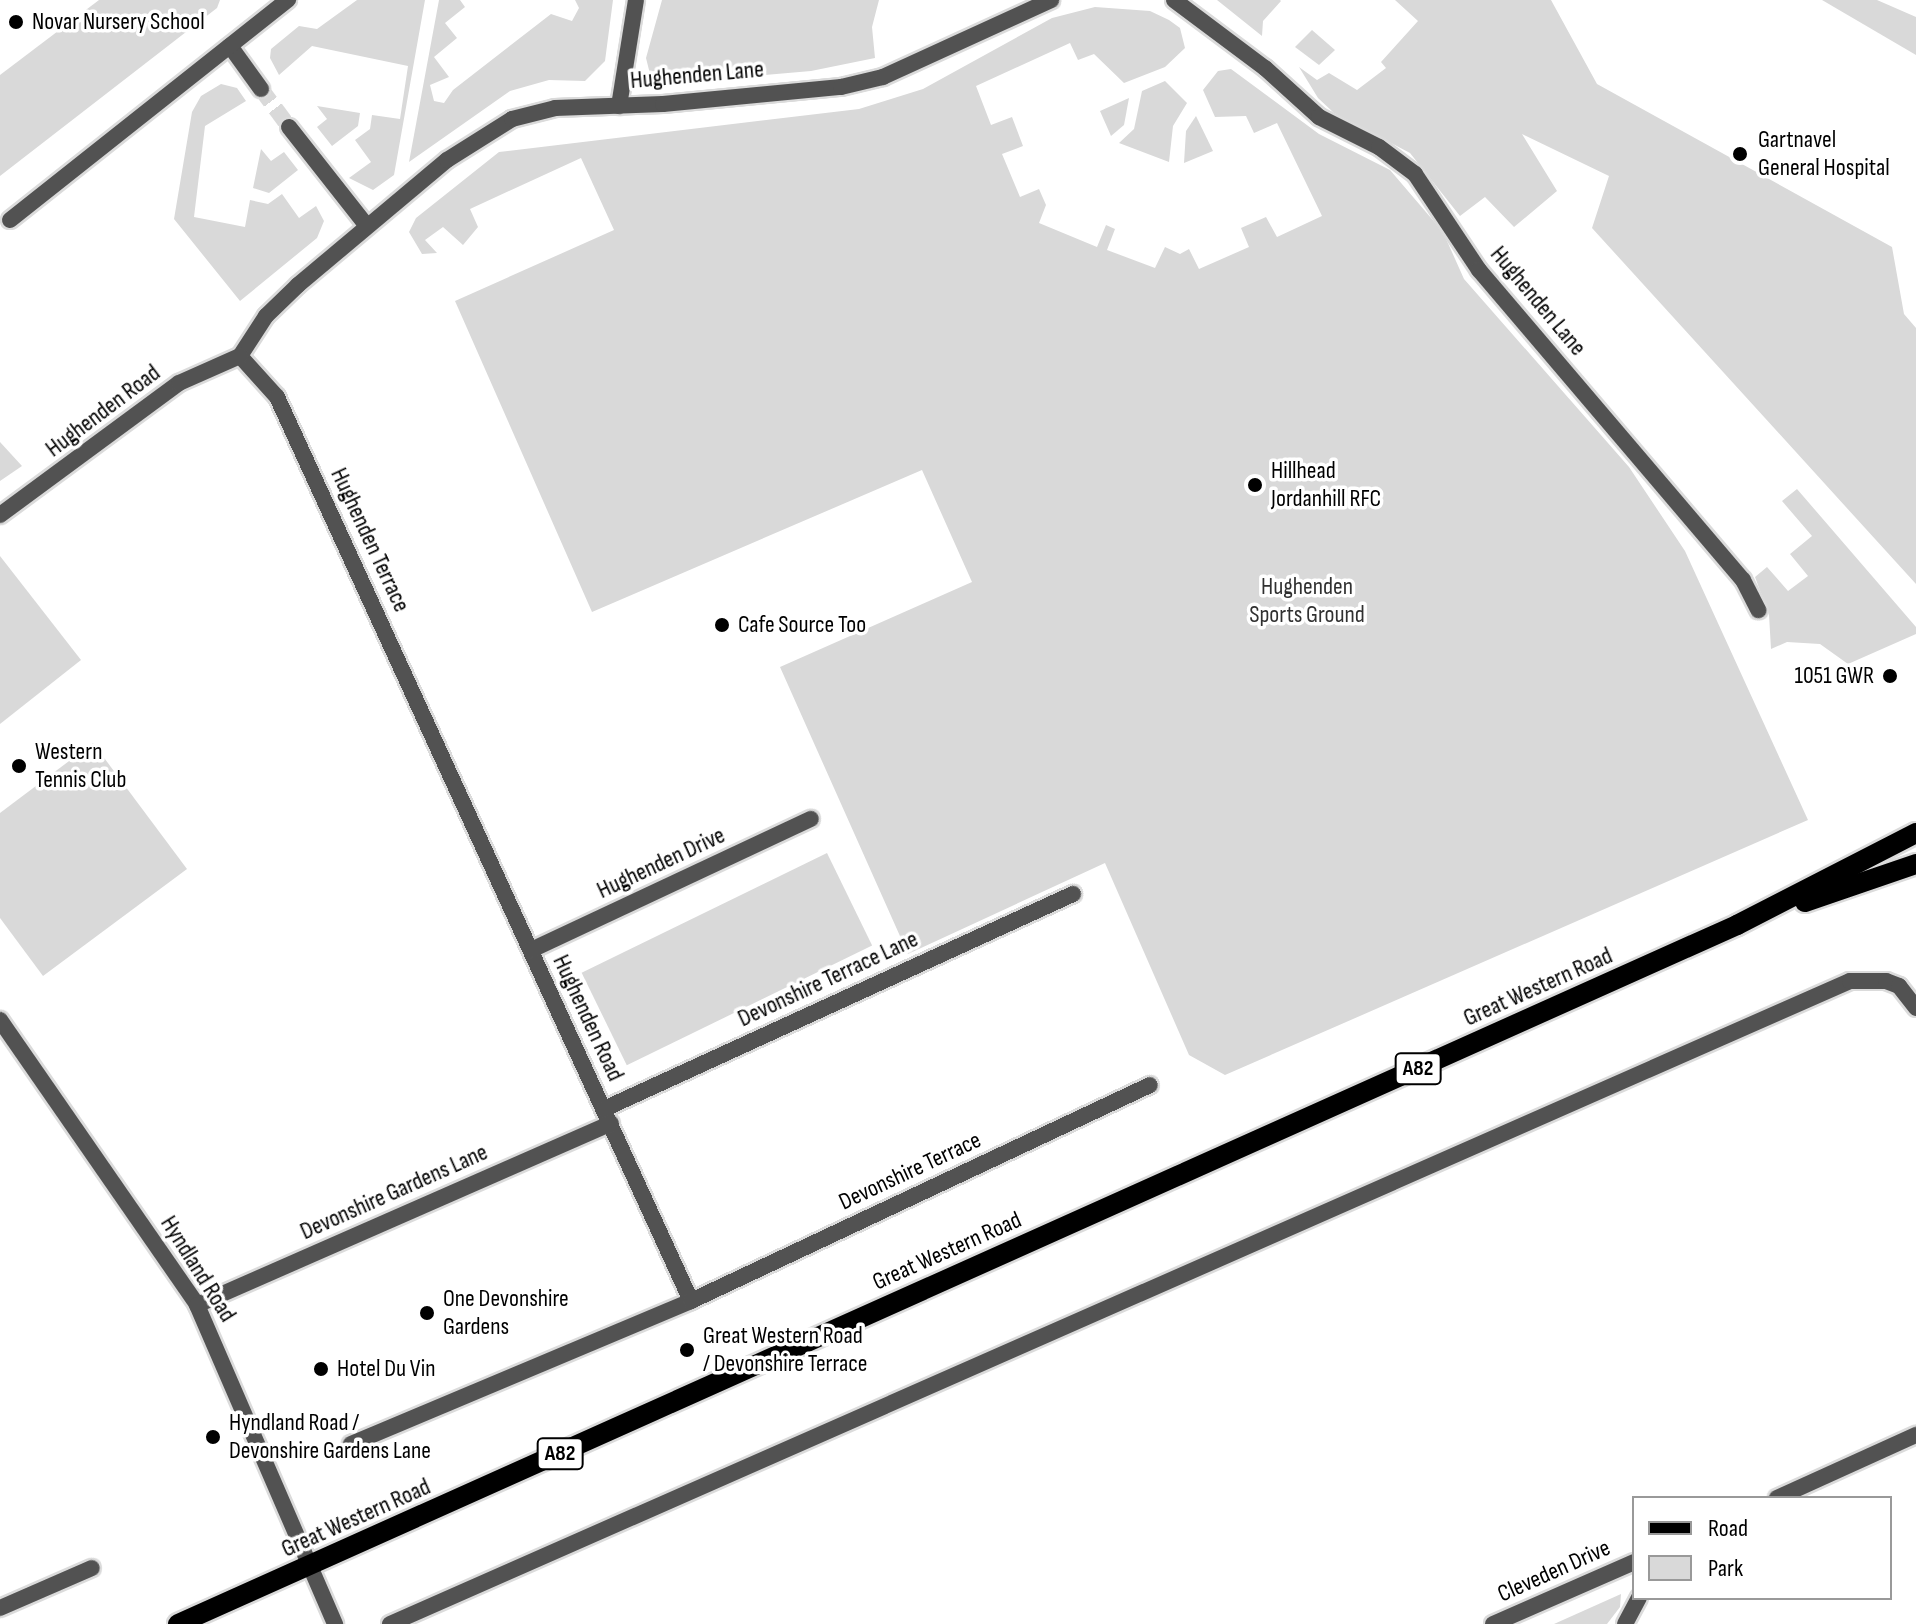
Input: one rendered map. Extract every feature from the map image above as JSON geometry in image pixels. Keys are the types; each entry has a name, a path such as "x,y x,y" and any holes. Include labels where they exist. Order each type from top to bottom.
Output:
{"main road":[{"name":"Great Western Road","path":"178,1624 1737,925 1916,833"},
{"name":"Great Western Road","path":"1737,925 1916,864"}],"street":[{"path":"10,220 288,0"},
{"path":"619,106 636,0"},
{"name":"Hughenden Lane","path":"240,356 266,316 367,226 447,160 512,119 555,108 619,106 841,87 883,77 1051,0"},
{"name":"Hughenden Lane","path":"1174,0 1265,68 1319,117 1379,147 1415,174 1479,270 1743,580 1758,610"},
{"path":"230,46 261,89"},
{"path":"289,127 367,226"},
{"name":"Hughenden Road","path":"0,515 179,383 240,356"},
{"name":"Hughenden Terrace","path":"240,356 277,397 442,754"},
{"name":"Hughenden Road","path":"442,754 691,1301"},
{"name":"Hughenden Drive","path":"531,950 811,819"},
{"name":"Devonshire Terrace Lane","path":"607,1116 1073,894"},
{"path":"390,1624 1850,981 1873,978 1899,986 1916,1008"},
{"name":"Hyndland Road","path":"0,1020 197,1305 335,1624"},
{"name":"Devonshire Terrace","path":"351,1444 691,1301 1150,1085"},
{"name":"Devonshire Gardens Lane","path":"197,1305 607,1116"},
{"path":"1781,1496 1916,1435"},
{"name":"Cleveden Drive","path":"1493,1624 1632,1563"},
{"path":"0,1608 92,1568"},
{"path":"1625,1624 1638,1600"}],"green space":[{"path":"99,0 220,0 217,8 0,176 0,75"},
{"path":"357,0 425,0 394,175 373,190 349,178 371,162 355,140 370,129 372,115 400,119 408,66 312,46 279,75 270,58 271,49 299,26 317,29"},
{"path":"439,0 460,0 465,7 445,23 457,38 434,57 449,77 430,85 434,101 444,103 453,90 551,14 572,21 579,8 575,0 613,0 605,61 585,81 549,80 510,91 409,162"},
{"path":"662,0 879,0 872,27 875,58 811,71 664,84 650,74 646,58"},
{"path":"1217,0 1281,1 1263,21 1262,36"},
{"path":"1395,0 1551,0 1597,84 1892,247 1904,314 1916,328 1916,584 1592,228 1609,176 1522,134 1557,191 1514,227 1485,197 1460,216 1410,153 1334,113 1318,98 1299,67 1317,80 1329,73 1357,90 1386,68 1381,62 1418,21"},
{"path":"1822,0 1877,0 1916,17 1916,55"},
{"name":"Hughenden Sports Ground","path":"1095,7 1150,11 1180,28 1185,48 1165,67 1124,83 1094,54 1078,60 1070,43 976,86 991,125 1012,117 1023,146 1002,154 1020,197 1039,189 1046,205 1039,223 1097,247 1106,225 1115,229 1107,250 1155,268 1165,247 1180,254 1189,249 1199,269 1249,247 1241,228 1266,217 1277,237 1322,216 1277,123 1254,133 1246,116 1215,117 1203,90 1218,71 1231,69 1319,134 1390,170 1443,232 1464,279 1629,467 1685,551 1808,820 1225,1075 1189,1055 1105,863 908,954 780,667 972,582 922,470 592,612 455,301 614,230 581,158 470,209 478,227 463,245 443,227 425,240 437,253 422,254 409,232 416,218 499,152 859,109 923,89 1052,18"},
{"path":"1312,30 1335,50 1319,65 1295,47"},
{"path":"1165,81 1187,103 1173,126 1169,162 1119,143 1134,129 1142,91"},
{"path":"221,84 237,88 246,101 205,126 194,217 245,227 250,200 268,204 282,194 299,218 316,206 324,221 317,238 240,301 174,219 192,112 201,96"},
{"path":"1129,98 1124,125 1111,136 1100,111"},
{"path":"317,106 360,113 358,126 332,146 317,127 327,119"},
{"path":"1196,116 1213,151 1184,163 1186,131"},
{"path":"261,149 271,161 284,152 298,170 269,193 253,188"},
{"path":"0,442 22,466 0,481"},
{"path":"1797,489 1916,627 1916,634 1848,664 1820,644 1787,642 1771,649 1769,615 1755,577 1767,567 1788,591 1808,576 1790,554 1812,536 1782,501"},
{"path":"0,556 81,660 0,724"},
{"path":"93,743 187,869 43,976 0,918 0,813"},
{"path":"827,853 872,946 627,1065 582,973"},
{"path":"1621,1594 1620,1607 1607,1624 1554,1624"}],"tunnel":[{"path":"261,89 289,127"}],"place":[{"name":"Novar Nursery School","path":"16,22"},
{"name":"Gartnavel General Hospital","path":"1740,154"},
{"name":"Hillhead Jordanhill RFC","path":"1255,485"},
{"name":"Cafe Source Too","path":"722,625"},
{"name":"1051 GWR","path":"1890,676"},
{"name":"Western Tennis Club","path":"19,766"},
{"name":"One Devonshire Gardens","path":"427,1313"},
{"name":"Great Western Road / Devonshire Terrace","path":"687,1350"},
{"name":"Hotel Du Vin","path":"321,1369"},
{"name":"Hyndland Road / Devonshire Gardens Lane","path":"213,1437"}]}
